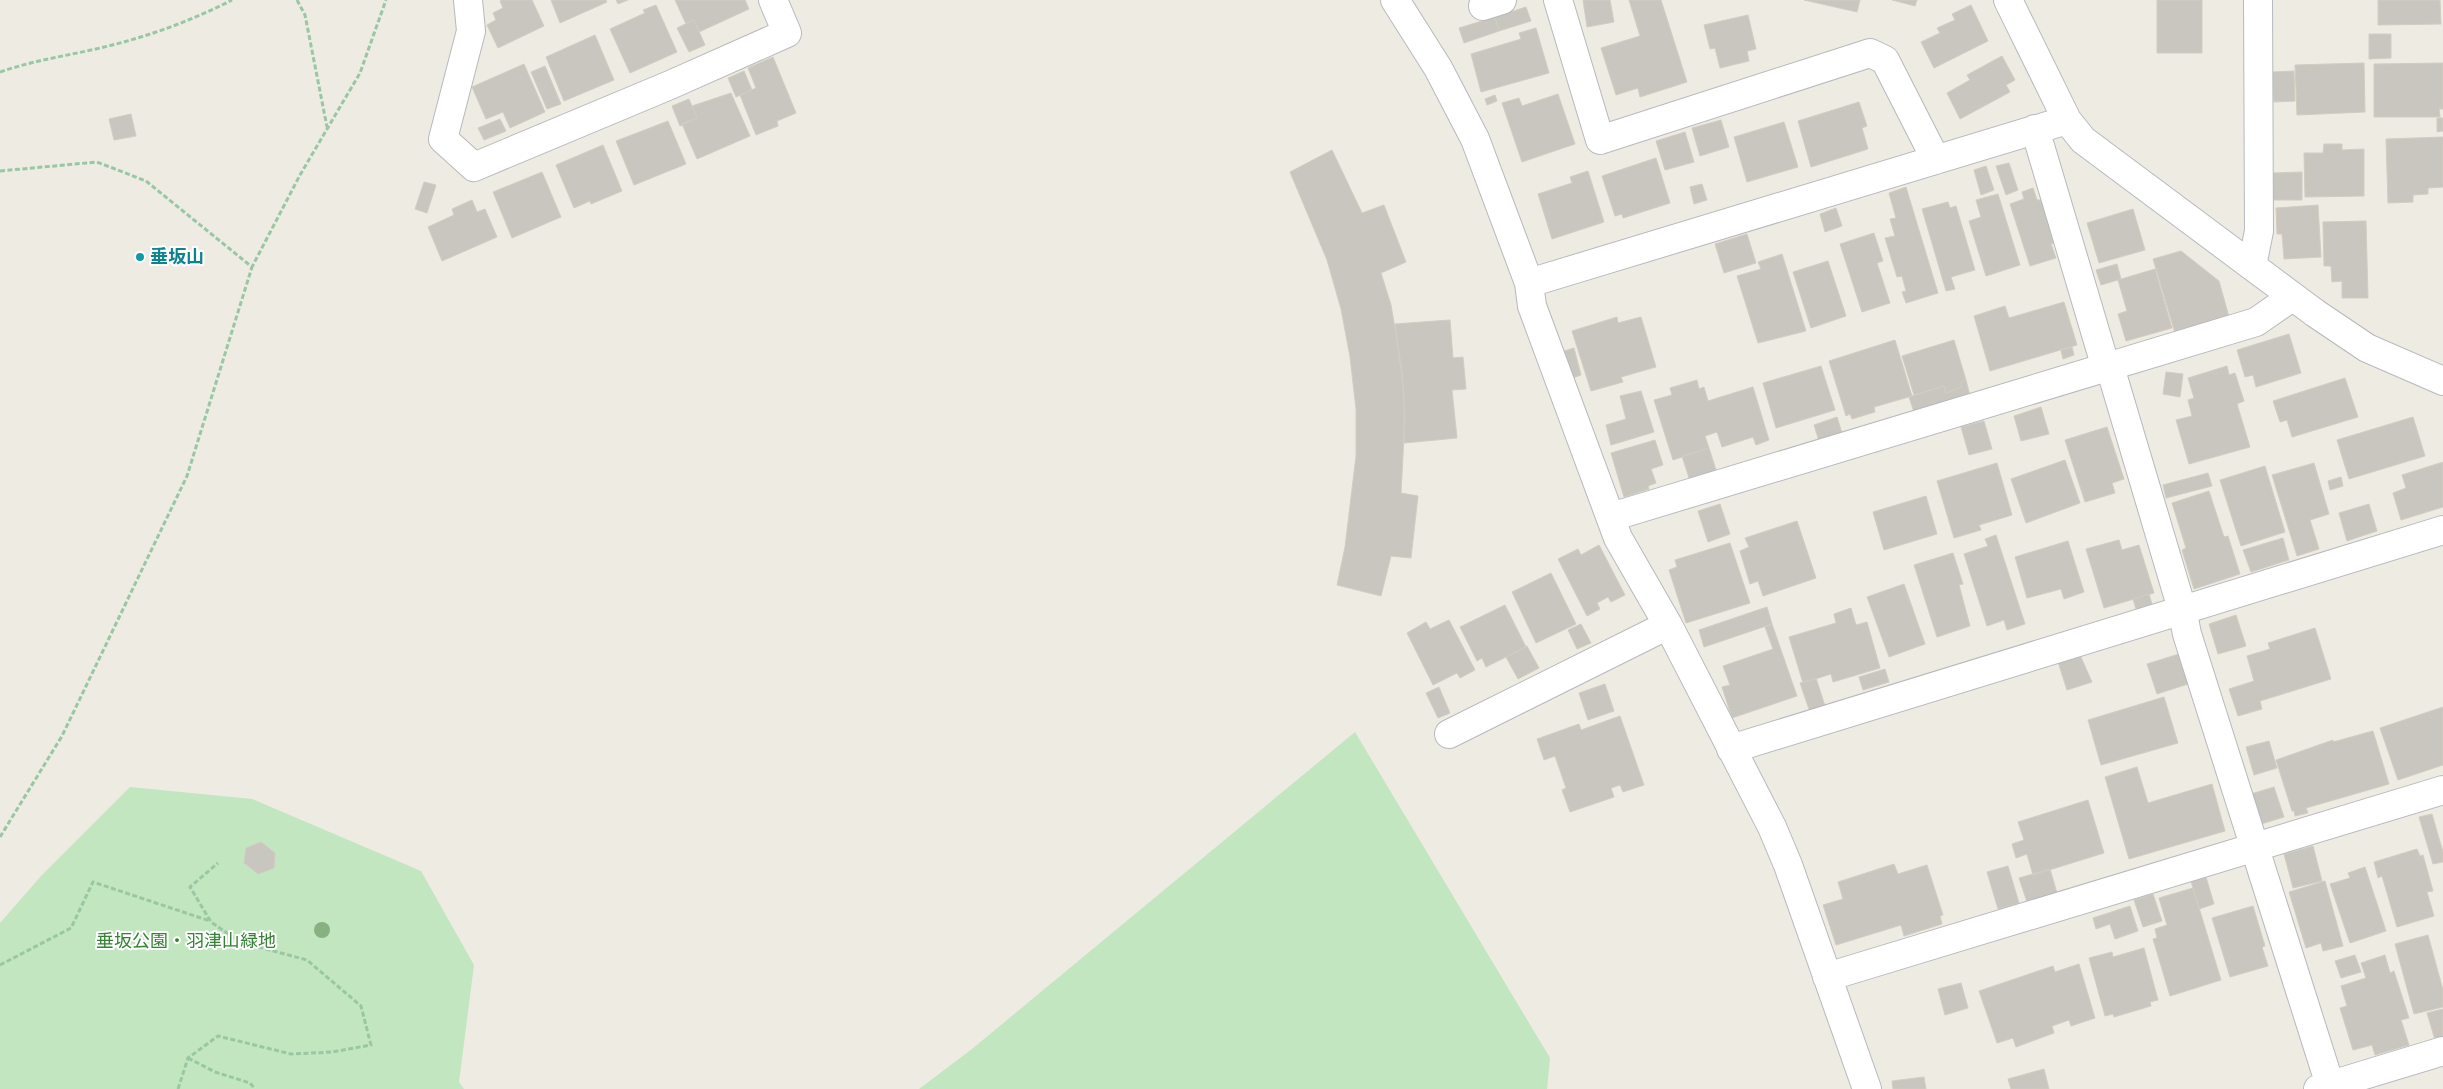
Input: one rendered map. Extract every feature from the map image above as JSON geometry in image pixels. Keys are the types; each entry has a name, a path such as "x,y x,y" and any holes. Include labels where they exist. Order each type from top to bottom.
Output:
{"street":[{"path":"468,0 471,31 442,139 474,167 670,86 786,33 773,0"},
{"path":"1395,0 1438,68 1475,139 1529,283 1532,306 1618,538 1668,625 1772,827 1788,865 1867,1089"},
{"path":"1558,0 1600,140 1870,53 1885,60 1936,160"},
{"path":"2008,0 2067,120 2083,140 2292,296 2367,348 2443,381"},
{"path":"2252,266 2259,231 2258,0"},
{"path":"1529,283 2067,120"},
{"path":"2035,129 2182,609 2187,634 2256,847 2325,1088 2443,1051"},
{"path":"1611,517 2256,322 2292,296"},
{"path":"1731,749 2443,530"},
{"path":"1449,734 1668,625"},
{"path":"1827,977 2443,790"}],"path":[{"path":"0,72 34,60 98,48 177,26 232,0"},
{"path":"297,0 305,14 327,128"},
{"path":"0,837 62,736 187,476 252,267 300,175 360,74 386,0"},
{"path":"0,172 97,162 146,181 252,267"},
{"path":"211,922 190,887 218,863"},
{"path":"0,965 70,928 94,882 211,922 240,942 307,960 362,1006 371,1045 332,1052 291,1054 218,1036 188,1058 178,1089"},
{"path":"188,1058 215,1072 250,1083 255,1089"}],"green space":[{"path":"1355,732 1550,1058 1547,1089 919,1089 972,1049"},
{"name":"垂坂公園・羽津山緑地","path":"130,787 252,799 421,871 474,965 459,1082 464,1089 0,1089 0,923 42,875"}],"building":[{"path":"532,0 544,26 498,48 487,25 496,20 493,13 503,8 500,1"},
{"path":"551,0 606,0 607,2 560,23"},
{"path":"616,0 628,0 618,4"},
{"path":"675,0 745,0 749,9 699,32 694,20 686,24"},
{"path":"1583,0 1610,0 1614,22 1587,27"},
{"path":"1629,0 1661,0 1687,82 1640,97 1638,88 1616,95 1601,48 1640,36"},
{"path":"1804,0 1860,0 1857,12"},
{"path":"1892,0 1917,0 1915,6"},
{"path":"2157,0 2202,0 2202,53 2157,53"},
{"path":"2378,0 2440,0 2441,24 2378,25"},
{"path":"656,5 677,52 630,73 610,29 645,13 643,10"},
{"path":"1971,5 1988,41 1934,68 1921,42 1940,33 1937,28 1955,20 1952,14"},
{"path":"1526,7 1531,21 1499,31 1495,17"},
{"path":"1748,15 1756,49 1747,51 1749,61 1720,68 1715,48 1710,49 1704,25"},
{"path":"1495,17 1499,31 1464,43 1459,28"},
{"path":"694,20 705,45 689,52 677,28"},
{"path":"1536,28 1549,73 1481,92 1471,54 1521,39 1519,33"},
{"path":"2369,34 2391,34 2391,58 2369,59"},
{"path":"595,35 614,80 564,101 546,57"},
{"path":"2002,56 2015,80 2006,85 2010,92 1960,119 1947,93 1970,80 1967,75"},
{"path":"773,57 796,113 777,121 778,126 756,135 740,95 756,88 748,68"},
{"path":"2364,63 2365,112 2297,115 2295,65"},
{"path":"2443,63 2443,109 2439,109 2440,117 2374,117 2374,64"},
{"path":"524,64 545,112 510,128 503,112 486,119 472,87"},
{"path":"545,66 561,104 547,109 531,72"},
{"path":"744,71 752,90 736,97 728,78"},
{"path":"2294,71 2295,101 2274,102 2272,72"},
{"path":"731,93 750,136 697,159 682,124 697,118 692,106"},
{"path":"1558,94 1575,144 1522,162 1502,103 1519,98 1522,106"},
{"path":"1495,95 1497,101 1487,105 1485,99"},
{"path":"689,99 697,118 680,126 672,106"},
{"path":"1859,102 1867,126 1862,128 1868,149 1811,167 1798,121"},
{"path":"131,114 136,136 114,140 109,119"},
{"path":"2437,118 2443,118 2443,131 2437,132"},
{"path":"500,119 506,131 484,140 478,128"},
{"path":"1721,120 1729,147 1700,156 1692,128"},
{"path":"668,121 686,164 634,185 616,141"},
{"path":"1784,122 1798,167 1747,182 1734,137"},
{"path":"1685,132 1694,162 1665,170 1656,141"},
{"path":"2443,137 2443,187 2428,188 2428,194 2413,195 2413,202 2388,203 2386,139"},
{"path":"2324,144 2342,144 2342,150 2364,149 2364,196 2305,197 2304,153 2323,153"},
{"path":"603,145 622,191 591,204 590,201 574,208 556,165"},
{"path":"1332,150 1362,213 1384,205 1406,262 1381,273 1391,305 1402,370 1405,416 1401,493 1418,496 1411,558 1391,556 1381,596 1337,585 1345,547 1356,456 1356,409 1350,357 1341,309 1327,260 1290,172"},
{"path":"1656,158 1670,203 1623,218 1622,214 1615,216 1602,176"},
{"path":"2009,163 2018,190 2006,195 1996,166"},
{"path":"1986,166 1994,190 1981,195 1974,170"},
{"path":"1588,171 1604,222 1552,239 1538,194 1572,183 1570,177"},
{"path":"542,172 561,217 512,238 493,192"},
{"path":"2302,172 2302,200 2273,200 2273,173"},
{"path":"424,182 436,185 427,213 415,209"},
{"path":"1702,184 1707,200 1694,204 1690,187"},
{"path":"1906,187 1938,293 1906,303 1902,292 1906,291 1902,276 1897,277 1885,238 1895,236 1890,219 1896,218 1889,193"},
{"path":"2033,188 2037,200 2042,200 2056,242 2051,244 2056,258 2030,266 2010,204 2024,199 2022,192"},
{"path":"1998,194 2020,265 1986,276 1969,221 1981,217 1976,200"},
{"path":"472,200 477,212 485,209 497,237 442,261 428,227 454,215 452,209"},
{"path":"1948,202 1950,208 1956,206 1975,270 1951,277 1955,289 1946,291 1922,209"},
{"path":"2318,205 2321,257 2284,259 2282,234 2277,234 2276,208"},
{"path":"1836,208 1842,226 1825,232 1820,214"},
{"path":"2133,209 2145,250 2099,263 2087,223"},
{"path":"2366,221 2368,298 2342,298 2342,281 2332,282 2331,266 2324,266 2323,222"},
{"path":"1874,233 1883,261 1877,263 1890,303 1862,312 1840,244"},
{"path":"1747,234 1756,263 1724,273 1715,244"},
{"path":"2181,251 2219,281 2229,317 2175,333 2153,259"},
{"path":"1782,254 1806,331 1758,343 1737,276 1761,269 1758,262"},
{"path":"1828,261 1846,316 1811,328 1793,272"},
{"path":"2117,264 2121,279 2101,285 2096,270"},
{"path":"2155,269 2172,328 2126,341 2118,314 2127,311 2118,280"},
{"path":"2064,302 2077,345 1990,371 1974,316 2005,306 2009,318"},
{"path":"1617,317 1618,323 1641,317 1656,367 1621,377 1623,382 1591,391 1572,331"},
{"path":"1450,320 1453,358 1463,357 1466,389 1452,390 1457,438 1404,443 1404,395 1395,324"},
{"path":"2289,334 2301,373 2256,387 2253,375 2245,377 2237,350"},
{"path":"1895,340 1912,396 1874,407 1875,412 1852,419 1850,414 1846,416 1829,361"},
{"path":"1954,340 1966,380 1961,382 1962,387 1946,393 1944,386 1914,395 1902,356"},
{"path":"2072,347 2074,355 2063,359 2061,350"},
{"path":"1574,348 1581,375 1570,379 1561,352"},
{"path":"1821,366 1835,410 1776,428 1763,383"},
{"path":"2227,366 2229,375 2235,373 2244,401 2237,404 2250,447 2189,464 2176,420 2192,416 2188,400 2194,398 2188,378"},
{"path":"2166,372 2183,374 2180,397 2163,394"},
{"path":"2345,378 2358,417 2292,437 2287,420 2280,422 2273,401"},
{"path":"1697,380 1699,389 1704,387 1708,401 1753,387 1769,440 1756,445 1753,437 1722,447 1717,432 1705,436 1709,448 1673,460 1654,400 1672,395 1670,388"},
{"path":"1966,380 1970,396 1914,412 1909,397 1944,386 1946,393 1962,387 1961,382"},
{"path":"1641,391 1654,432 1611,445 1606,425 1626,419 1620,396"},
{"path":"2041,407 2049,434 2021,441 2014,416"},
{"path":"1837,417 1842,433 1819,441 1814,425"},
{"path":"2413,417 2425,456 2349,479 2337,440"},
{"path":"1984,421 1992,449 1969,455 1961,427"},
{"path":"2107,427 2124,479 2112,483 2115,493 2085,502 2065,440"},
{"path":"1655,440 1663,465 1651,469 1656,483 1648,486 1649,489 1624,497 1611,453"},
{"path":"1709,448 1717,473 1690,481 1682,456"},
{"path":"2065,460 2080,503 2026,523 2011,479"},
{"path":"2443,462 2443,507 2401,520 2393,493 2406,488 2402,475"},
{"path":"1997,463 2012,515 1979,525 1981,530 1954,538 1937,481"},
{"path":"2314,463 2329,514 2310,520 2319,549 2297,556 2272,475"},
{"path":"2265,466 2285,532 2241,546 2220,480"},
{"path":"2208,473 2212,486 2166,498 2163,485"},
{"path":"2341,477 2343,486 2330,490 2328,481"},
{"path":"2209,491 2224,537 2228,536 2240,574 2194,589 2182,550 2186,548 2172,503"},
{"path":"1926,496 1937,534 1884,550 1873,512"},
{"path":"1720,504 1730,534 1708,542 1698,511"},
{"path":"2369,504 2377,531 2347,541 2339,513"},
{"path":"1797,521 1816,578 1763,596 1758,581 1750,584 1740,551 1749,547 1745,538"},
{"path":"1996,535 2025,624 2007,630 2004,620 1987,626 1964,554 1988,546 1985,539"},
{"path":"2283,538 2289,560 2251,572 2243,550"},
{"path":"2119,540 2122,550 2139,545 2154,593 2104,608 2086,549"},
{"path":"2068,541 2084,592 2064,599 2061,589 2027,598 2015,557"},
{"path":"1730,543 1750,603 1686,623 1669,570 1677,567 1675,560"},
{"path":"1599,545 1625,595 1611,602 1608,597 1597,603 1600,609 1587,616 1558,559 1578,549 1581,555"},
{"path":"1953,553 1963,584 1959,585 1970,626 1937,637 1914,565"},
{"path":"1551,573 1576,624 1536,643 1512,592"},
{"path":"1904,584 1925,644 1889,657 1867,597"},
{"path":"2149,594 2152,604 2136,609 2133,599"},
{"path":"1505,605 1526,647 1486,667 1482,658 1477,661 1460,627"},
{"path":"1767,607 1772,624 1704,647 1699,630"},
{"path":"1851,608 1856,625 1867,622 1880,668 1833,682 1831,674 1803,683 1789,637 1836,623 1834,614"},
{"path":"2236,615 2246,646 2218,654 2209,624"},
{"path":"1449,620 1475,670 1460,678 1457,673 1433,685 1407,633 1426,622 1430,629"},
{"path":"1581,624 1591,643 1577,649 1568,630"},
{"path":"1772,624 1797,696 1732,718 1722,687 1730,685 1723,666 1773,649 1765,627"},
{"path":"2315,628 2331,679 2260,701 2262,709 2238,716 2229,689 2254,681 2247,656 2270,649 2268,643"},
{"path":"1527,646 1539,668 1518,679 1506,657"},
{"path":"2179,654 2188,684 2157,694 2147,664"},
{"path":"2080,655 2092,682 2067,690 2058,662"},
{"path":"1885,669 1889,682 1863,690 1859,677"},
{"path":"1816,678 1825,706 1810,712 1800,683"},
{"path":"1605,684 1614,711 1588,720 1579,693"},
{"path":"1439,687 1450,713 1438,718 1426,693"},
{"path":"2164,697 2178,743 2101,765 2088,720"},
{"path":"2443,707 2443,765 2398,780 2380,728"},
{"path":"1620,716 1644,785 1623,792 1620,785 1611,788 1614,797 1570,812 1562,790 1566,788 1555,756 1544,760 1537,739 1579,724 1581,730"},
{"path":"2373,731 2389,784 2306,808 2308,813 2295,816 2276,760 2333,740 2333,742"},
{"path":"2269,741 2277,768 2254,775 2246,747"},
{"path":"2137,767 2148,803 2212,784 2225,831 2129,859 2105,777"},
{"path":"2274,787 2284,817 2261,824 2251,794"},
{"path":"2088,800 2104,853 2033,875 2027,854 2016,858 2012,844 2024,840 2018,822"},
{"path":"2432,814 2443,852 2443,862 2433,864 2419,817"},
{"path":"261,842 275,853 274,868 258,874 244,863 246,848"},
{"path":"2313,846 2322,881 2293,888 2284,854"},
{"path":"2417,849 2420,856 2423,855 2433,891 2427,892 2434,916 2397,927 2382,876 2378,878 2374,862"},
{"path":"1894,864 1898,874 1927,865 1943,915 1940,916 1942,924 1904,936 1901,925 1836,945 1823,905 1843,899 1838,882"},
{"path":"2008,866 2019,903 1998,909 1987,872"},
{"path":"2365,867 2386,931 2350,943 2330,884 2350,878 2348,873"},
{"path":"2050,869 2057,893 2027,902 2019,878"},
{"path":"2206,877 2214,904 2199,909 2191,881"},
{"path":"2325,881 2343,946 2323,951 2321,943 2306,948 2289,892"},
{"path":"2193,888 2221,980 2170,996 2153,939 2157,938 2155,929 2167,925 2159,898"},
{"path":"2153,894 2162,921 2143,927 2134,900"},
{"path":"2130,906 2138,931 2115,939 2110,924 2096,929 2093,918"},
{"path":"2253,906 2265,946 2262,947 2268,966 2230,977 2212,918"},
{"path":"2428,935 2443,990 2443,1007 2414,1014 2395,944"},
{"path":"2144,948 2158,1000 2150,1002 2151,1006 2114,1017 2113,1014 2105,1016 2089,958 2112,952 2113,957"},
{"path":"2355,955 2361,972 2341,978 2335,961"},
{"path":"2385,955 2390,973 2394,971 2409,1018 2401,1020 2409,1045 2375,1055 2372,1045 2353,1050 2340,1008 2347,1006 2341,986 2366,978 2361,963"},
{"path":"2079,964 2095,1018 2071,1026 2069,1020 2052,1026 2054,1033 2016,1047 2013,1038 1997,1043 1979,991 2053,966 2055,972"},
{"path":"1961,983 1968,1008 1945,1015 1938,989"},
{"path":"2443,1009 2443,1038 2435,1040 2427,1013"},
{"path":"2044,1069 2049,1089 2011,1089 2008,1079"},
{"path":"1924,1077 1926,1089 1893,1089 1892,1081"}],"place":[{"name":"垂坂山","path":"140,257"}]}
